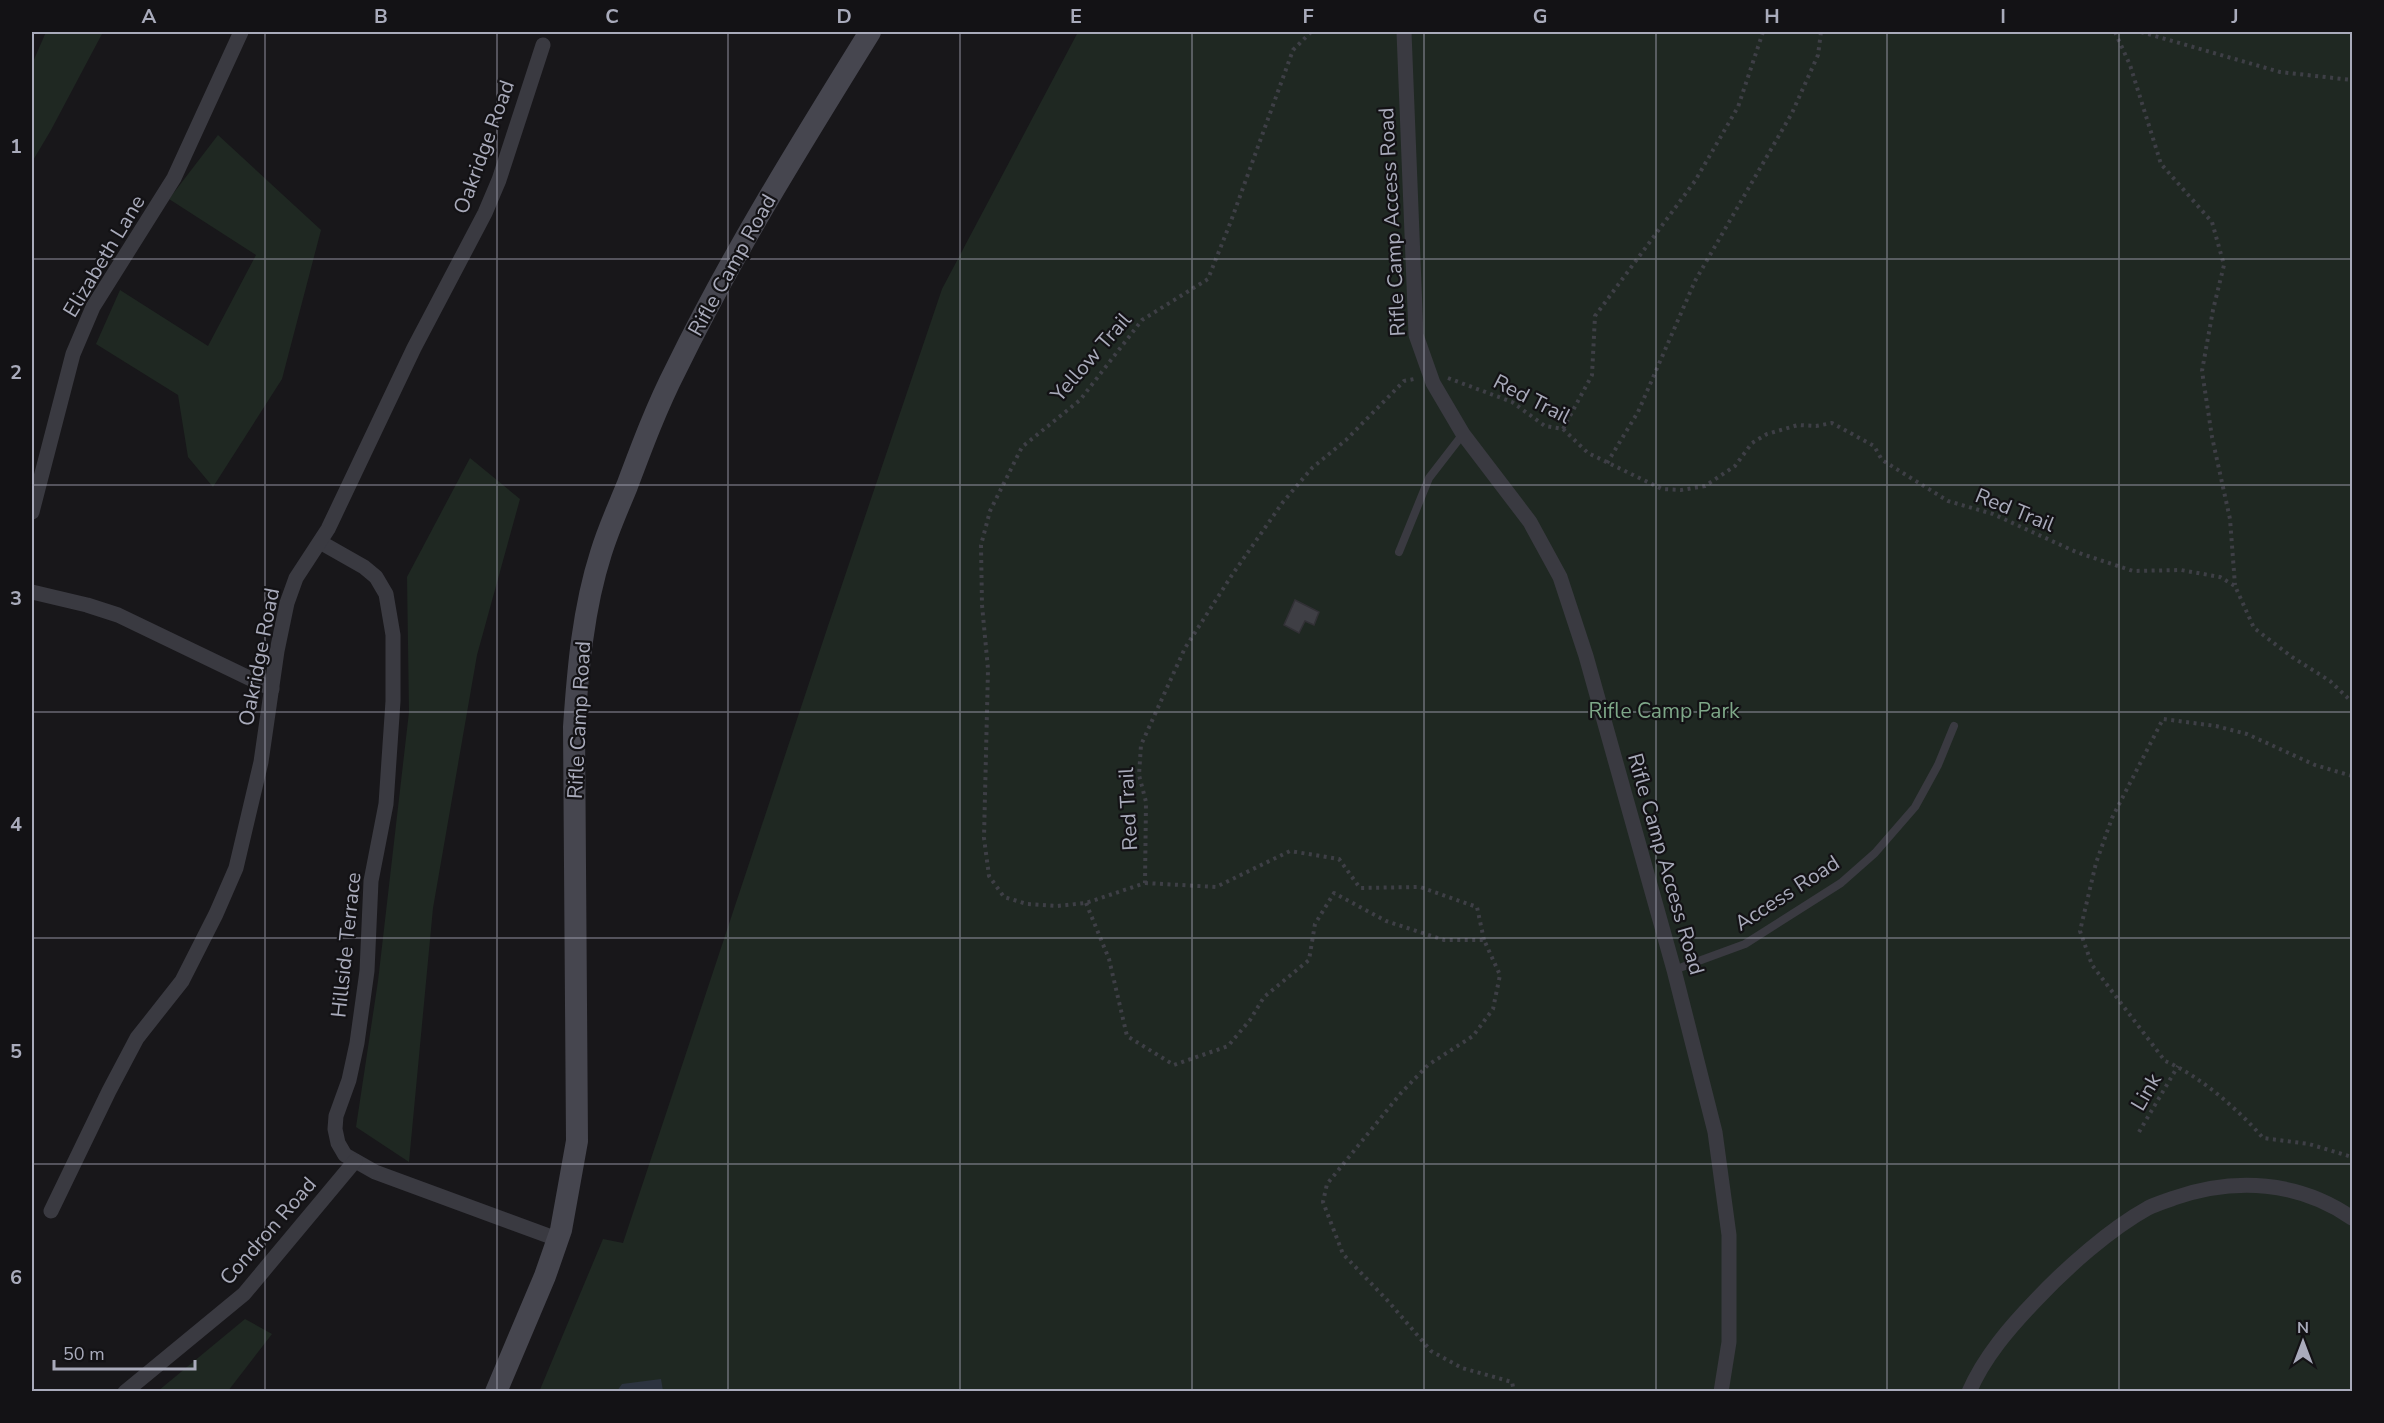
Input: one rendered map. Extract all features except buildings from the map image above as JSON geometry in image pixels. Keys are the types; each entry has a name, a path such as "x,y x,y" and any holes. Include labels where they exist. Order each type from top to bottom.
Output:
{"street":[{"name":"Elizabeth Lane","path":"32,512 73,354 93,307 174,178 241,32"},
{"name":"Rifle Camp Road","path":"496,1392 545,1276 557,1239 571,1180 577,1141 574,727 578,670 587,610 601,554 646,437 675,371 713,296 797,149 870,32"},
{"name":"Rifle Camp Access Road","path":"1404,32 1416,335 1430,375 1463,434 1530,522 1560,577 1586,656 1674,970 1715,1132 1729,1235 1729,1342 1721,1392"},
{"name":"Oakridge Road","path":"51,1211 137,1038 182,981 236,868 261,762 287,603 296,578 328,529 425,326 486,213 543,45"},
{"name":"Hillside Terrace","path":"320,542 364,567 376,577 386,594 393,635 393,701 386,804 371,881 367,971 357,1043 349,1080 336,1116 335,1129 345,1155 375,1172 557,1239"},
{"path":"32,592 118,615 272,688"},
{"name":"Condron Road","path":"125,1392 244,1294 355,1161"},
{"path":"1969,1392 1975,1377 2009,1329 2060,1274 2121,1226 2150,1207 2205,1190 2247,1184 2296,1191 2336,1206 2352,1218"}],"lane":[{"path":"1399,552 1429,478 1463,434"},
{"name":"Access Road","path":"1674,970 1745,944 1841,883 1875,853 1914,807 1938,765 1954,726"}],"path":[{"name":"Yellow Trail","path":"1086,903 1057,906 1027,904 1004,897 989,876 984,838 988,669 982,605 981,545 990,512 1022,447 1080,400 1142,320 1208,279 1293,50 1311,32"},
{"path":"1563,429 1592,375 1595,316 1700,172 1738,107 1762,32"},
{"path":"1607,463 1638,412 1695,281 1792,113 1818,55 1821,32"},
{"path":"2115,32 2130,65 2161,164 2212,222 2224,265 2202,371 2212,437 2230,519 2235,586 2254,628 2292,657 2330,681 2352,702"},
{"path":"2141,32 2280,72 2352,80"},
{"name":"Red Trail","path":"1145,883 1146,802 1139,775 1141,745 1185,648 1283,502 1312,468 1346,440 1404,381 1430,375 1465,383 1512,402 1545,426 1563,429 1588,453 1662,489 1680,490 1705,486 1735,466 1752,443 1767,434 1798,425 1816,426 1832,423 1874,446 1882,460 1948,501 1993,514 2101,562 2133,571 2181,570 2211,575 2220,577 2235,586"},
{"path":"2352,776 2315,765 2247,734 2216,726 2163,719 2112,818 2096,862 2080,931 2092,965 2165,1061 2178,1066 2220,1098 2250,1123 2263,1138 2309,1143 2352,1157"},
{"path":"1484,940 1444,940 1386,921 1334,893 1315,924 1309,960 1264,997 1250,1020 1228,1046 1174,1065 1127,1036 1109,958 1086,903 1145,883 1216,887 1290,851 1339,859 1360,888 1420,887 1477,907 1484,940 1500,975 1493,1009 1473,1036 1428,1065 1401,1093 1327,1184 1323,1202 1343,1254 1388,1300 1431,1351 1462,1368 1512,1382 1514,1392"},
{"name":"Link","path":"2139,1132 2178,1066"}],"green space":[{"path":"46,32 103,32 32,162 32,64"},
{"name":"Rifle Camp Park","path":"1078,32 2352,32 2352,1391 539,1392 603,1239 623,1243 942,289"},
{"path":"218,135 321,230 282,379 213,487 188,457 178,395 96,344 120,290 208,346 256,255 169,199"},
{"path":"470,458 520,499 477,655 433,908 409,1162 356,1127 378,981 409,712 407,577"},
{"path":"245,1319 272,1334 228,1391 158,1391"}],"water":[{"path":"661,1379 663,1391 617,1391 622,1384"}]}
